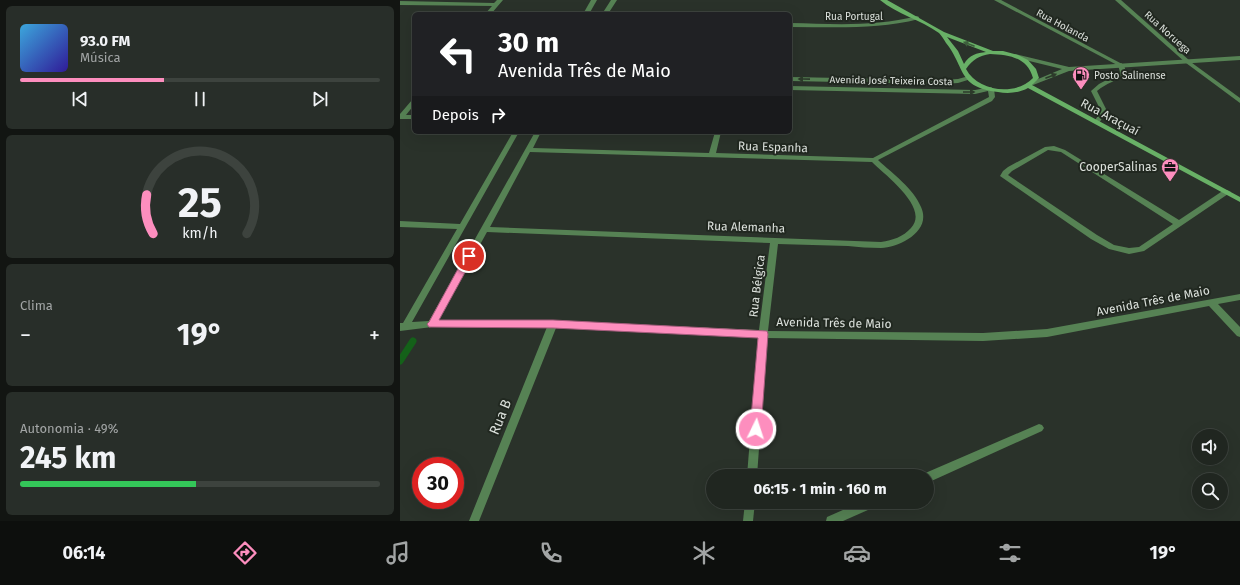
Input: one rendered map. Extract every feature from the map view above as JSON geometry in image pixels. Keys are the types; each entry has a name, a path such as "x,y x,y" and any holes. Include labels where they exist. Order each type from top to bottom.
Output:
{"main road":[{"path":"883,0 942,33 997,53 1014,56 1029,63 1034,68 1036,78 1031,84 1012,91 991,89 975,82 969,78 954,50 942,33"},
{"path":"964,68 968,60 974,57 997,53"},
{"name":"Rua Araçuaí","path":"1031,84 1240,200"}],"street":[{"path":"490,12 500,0"},
{"path":"587,12 594,0"},
{"path":"606,12 614,0"},
{"name":"Rua Holanda","path":"997,0 1121,65"},
{"name":"Rua Noruega","path":"1118,0 1188,62 1240,101"},
{"path":"400,3 496,5"},
{"name":"Rua Portugal","path":"792,25 882,26 900,24 917,18"},
{"path":"1014,56 1069,69"},
{"path":"1031,84 1069,69 1240,58"},
{"path":"1097,122 1104,111 1094,91 1098,86 1120,76 1123,72 1121,65"},
{"name":"Avenida José Teixeira Costa","path":"792,79 943,82 958,81 969,78"},
{"name":"Avenida José Teixeira Costa","path":"792,88 975,92 991,89"},
{"name":"Rua Espanha","path":"528,150 874,160 990,100 992,97 991,89"},
{"path":"401,117 412,104"},
{"path":"401,117 412,117"},
{"path":"403,327 515,134"},
{"path":"432,324 537,134"},
{"path":"712,156 718,134"},
{"path":"1179,224 1063,151 1054,148 1047,148 1010,169 1004,176 1088,233 1112,247 1129,251 1141,249 1179,224 1227,192"},
{"name":"Rua Alemanha","path":"484,228 881,245 899,241 907,237 917,226 920,220 918,206 914,200 874,160"},
{"path":"400,224 462,227"},
{"name":"Rua Bélgica","path":"753,469 763,334 774,241"},
{"name":"Avenida Três de Maio","path":"403,327 432,324 553,324 763,334 983,337 1047,333 1240,297"},
{"path":"1211,303 1240,333"},
{"name":"Rua B","path":"474,521 553,324"},
{"path":"934,475 1039,428"},
{"path":"748,521 749,509"},
{"path":"830,521 857,509"}],"waterway":[{"path":"400,361 413,341"}],"place":[{"name":"Posto Salinense","path":"1081,90"},
{"name":"CooperSalinas","path":"1170,182"}],"route":[{"path":"469,256 432,324 553,324 763,334 756,429"}]}
